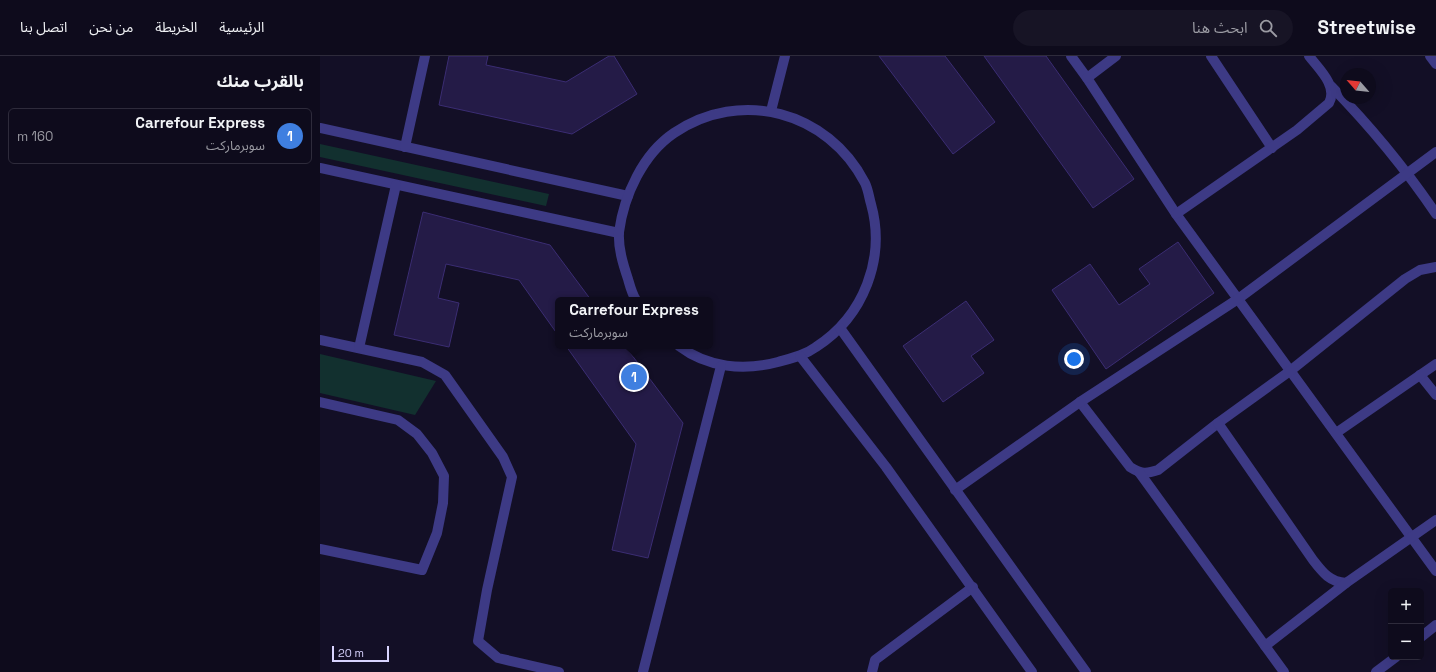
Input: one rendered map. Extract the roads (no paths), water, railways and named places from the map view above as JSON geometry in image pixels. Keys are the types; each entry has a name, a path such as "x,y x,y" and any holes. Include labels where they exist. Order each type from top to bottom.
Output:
{"street":[{"path":"405,147 425,56"},
{"path":"771,111 785,56"},
{"path":"1071,56 1176,214 1436,571"},
{"path":"1087,78 1116,56"},
{"path":"1211,56 1272,148"},
{"path":"1309,56 1331,86 1361,118 1408,173 1436,214"},
{"path":"1430,56 1436,64"},
{"path":"1176,214 1272,148 1329,103 1332,98 1331,86"},
{"path":"635,297 622,261 619,233 628,196 648,157 673,134 703,117 737,109 771,111 810,124 842,149 865,183 876,223 874,264 860,303 840,328 816,347 800,356 760,366 721,366 683,349"},
{"path":"320,128 628,196"},
{"path":"955,490 1080,402 1238,299 1436,152"},
{"path":"320,168 619,233"},
{"path":"359,348 396,185"},
{"path":"1080,402 1130,468 1147,474 1158,470 1218,423 1290,371 1406,279 1420,270 1436,267"},
{"path":"840,328 1086,672"},
{"path":"320,340 422,362 445,375 503,457 512,477 487,590 478,641 498,658 560,672"},
{"path":"800,356 886,467 1032,672"},
{"path":"1336,433 1436,364"},
{"path":"643,672 721,366"},
{"path":"1420,375 1436,395"},
{"path":"320,402 398,420 417,434 432,453 444,476 443,503 437,533 422,570 320,548"},
{"path":"1218,423 1323,574 1335,582 1346,583"},
{"path":"1139,472 1284,672"},
{"path":"1265,646 1346,583 1379,562 1436,520"},
{"path":"872,672 875,660 972,587"},
{"path":"1424,635 1436,625"},
{"path":"1376,672 1392,660"}],"place":[{"name":"Carrefour Express","path":"634,377"}]}
